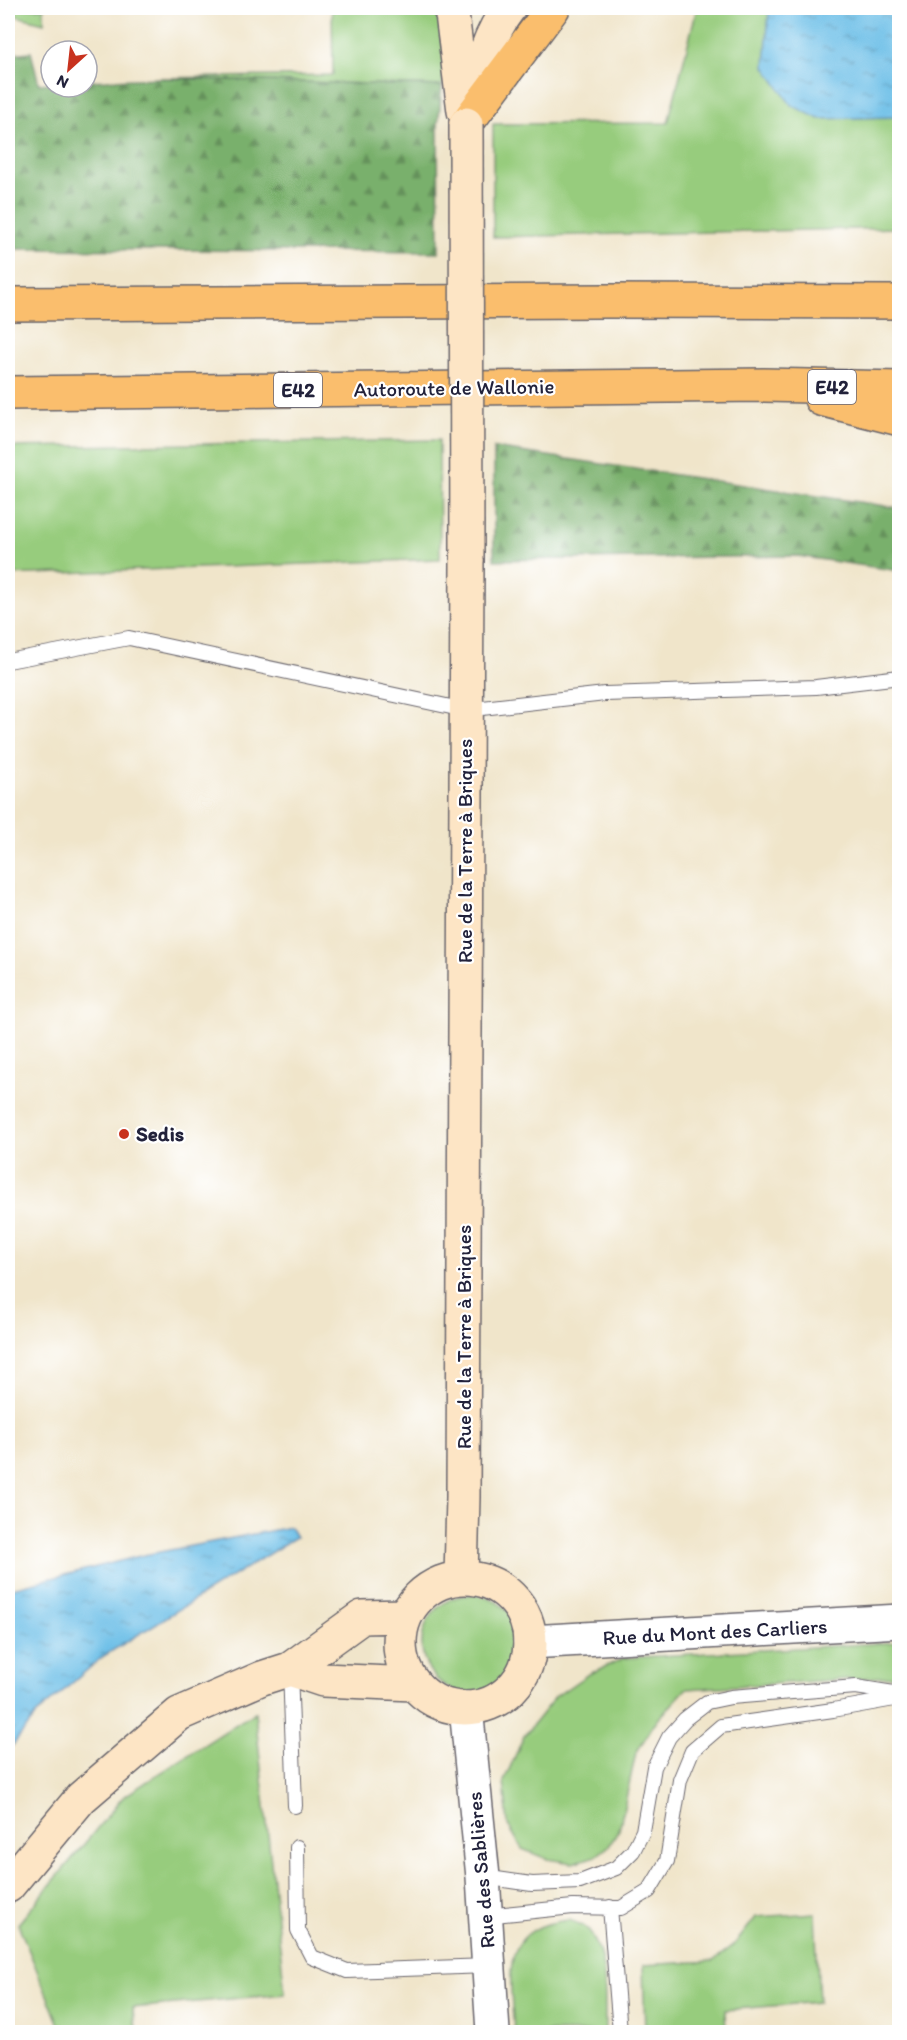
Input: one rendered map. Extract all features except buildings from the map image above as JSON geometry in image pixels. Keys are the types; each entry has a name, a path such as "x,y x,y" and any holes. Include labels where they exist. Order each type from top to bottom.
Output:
{"highway":[{"path":"466,124 553,8"},
{"path":"8,304 900,302"},
{"path":"764,386 900,419"},
{"name":"Autoroute de Wallonie","path":"8,393 764,386 900,388"}],"main road":[{"name":"Rue de la Terre à Briques","path":"449,8 452,14 466,124 467,559 461,1578"},
{"name":"Rue de la Terre à Briques","path":"466,124 488,45 501,18 509,8"},
{"path":"461,1578 479,1579 499,1587 517,1604 528,1624 530,1659 521,1676 506,1691 485,1706 466,1708 444,1705 428,1698 413,1684 402,1663 399,1640 404,1616 417,1598 443,1581 461,1578"},
{"path":"8,1886 81,1798 179,1714 262,1678 290,1669 362,1617 404,1616"},
{"path":"290,1669 323,1680 413,1684"}],"street":[{"name":"Rue du Mont des Carliers","path":"530,1642 900,1621"},
{"name":"Rue des Sablières","path":"466,1708 483,1877 493,2032"}],"lane":[{"path":"8,661 129,638 465,710 605,694 816,687 900,677"},
{"path":"290,1669 295,1806"},
{"path":"483,1877 532,1884 580,1882 616,1868 633,1851 643,1831 654,1767 669,1737 685,1719 707,1702 731,1697 856,1687 900,1696"},
{"path":"485,1916 573,1907 621,1908 648,1891 667,1861 680,1780 692,1751 721,1726 832,1710 900,1696"},
{"path":"297,1847 298,1930 312,1957 347,1971 488,1966"},
{"path":"610,1907 620,2032"}],"green space":[{"path":"8,8 44,8 44,23 8,14"},
{"path":"332,8 445,8 452,14 442,86 160,78 333,75"},
{"path":"697,8 899,8 899,228 493,237 493,124 668,123"},
{"path":"31,52 39,84 39,99 99,99 99,81 160,78 442,86 438,126 439,252 8,249 8,54"},
{"path":"439,440 440,559 8,575 8,447"},
{"path":"494,448 899,508 899,571 797,556 494,560"},
{"path":"471,1595 490,1599 505,1610 516,1625 520,1644 516,1663 505,1678 490,1689 471,1693 452,1689 437,1678 426,1663 422,1644 426,1625 437,1610 452,1599"},
{"path":"899,1642 899,1676 686,1689 654,1724 636,1753 619,1830 609,1846 596,1856 573,1863 547,1859 522,1849 508,1825 504,1781 524,1736 555,1697 587,1675 624,1658"},
{"path":"255,1712 285,1994 132,2008 137,2032 62,2032 18,1924 123,1797"},
{"path":"815,1913 819,2002 725,2010 726,2032 645,2032 643,1965 713,1961 735,1944 756,1917"},
{"path":"569,1920 586,1928 594,1938 599,1950 604,1978 605,2032 514,2032 511,1975 513,1958 519,1944 529,1933 546,1925"}],"water":[{"path":"769,8 899,8 899,117 819,119 791,105 765,67"},
{"path":"290,1527 296,1537 102,1657 38,1713 8,1751 8,1589 144,1555"}],"place":[{"name":"Sedis","path":"124,1134"}]}
